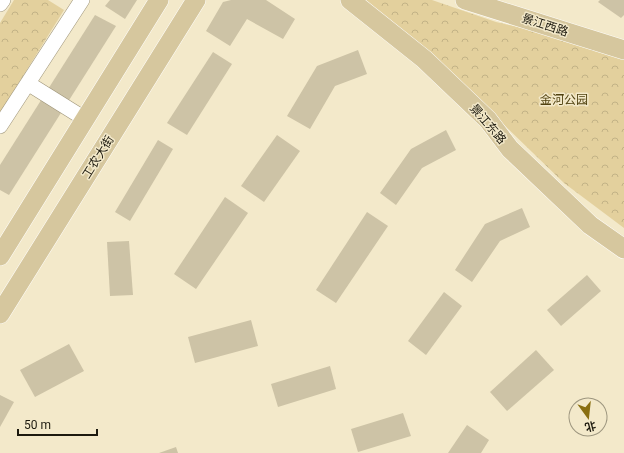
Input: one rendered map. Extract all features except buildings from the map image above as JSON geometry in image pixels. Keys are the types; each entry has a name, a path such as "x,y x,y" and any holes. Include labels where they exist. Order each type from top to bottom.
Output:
{"main road":[{"path":"0,256 159,0"},
{"name":"工农大街","path":"0,314 196,0"},
{"name":"景江东路","path":"350,0 424,59 488,120 510,149 590,226 624,249"},
{"name":"景江西路","path":"466,0 493,4 624,50"}],"street":[{"path":"0,4 3,0"},
{"path":"0,126 29,84 82,0"},
{"path":"29,84 85,119"}],"green space":[{"path":"14,0 48,0 64,10 0,113 0,23"},
{"name":"金河公园","path":"360,0 432,0 496,22 570,39 624,56 624,228 564,183 474,96"}]}
